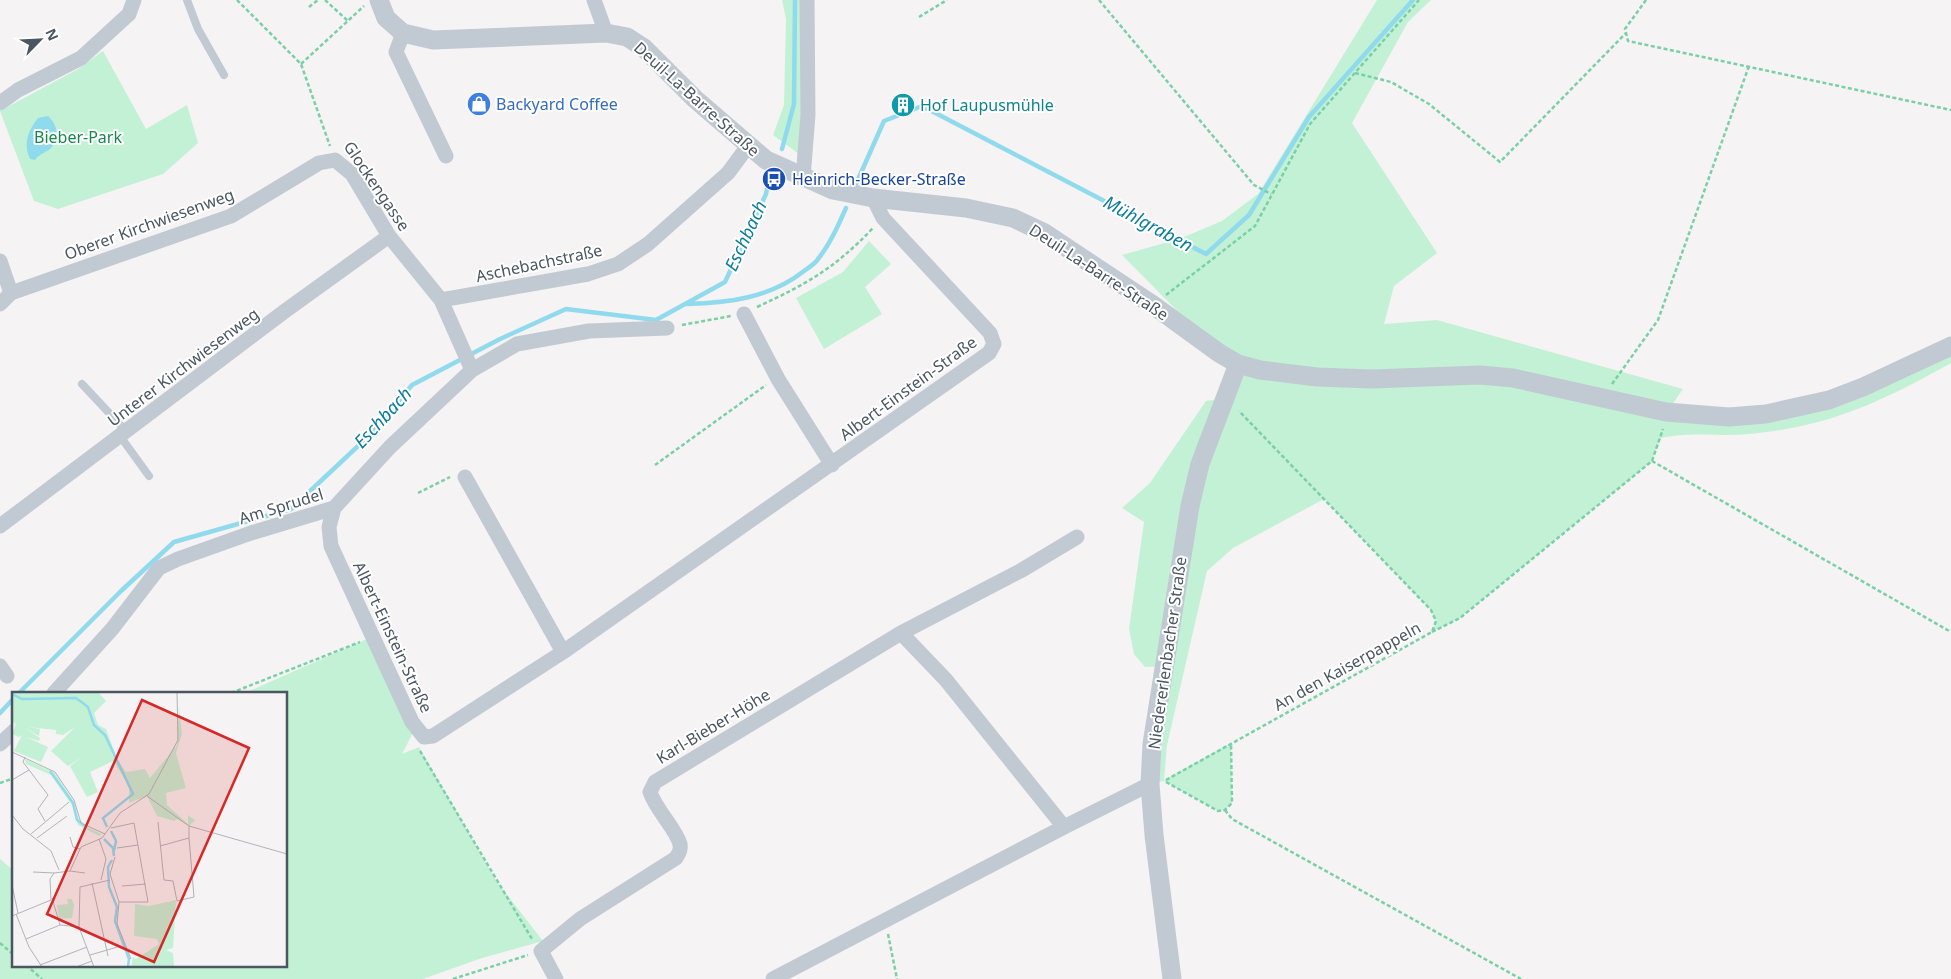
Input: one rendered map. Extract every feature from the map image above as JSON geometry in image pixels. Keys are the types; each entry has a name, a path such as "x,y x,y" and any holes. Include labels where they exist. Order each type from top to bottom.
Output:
{"street":[{"path":"0,103 18,90 81,58 129,14 134,0"},
{"path":"379,0 386,18 403,33 396,52 446,156"},
{"path":"594,0 606,33"},
{"path":"804,178 808,115 807,0"},
{"name":"Deuil-La-Barre-Straße","path":"403,33 442,40 606,33 627,37 644,48 695,99 766,160 833,190 873,198 966,208 1013,218 1043,232 1153,305 1219,353 1238,364 1260,370 1317,377 1407,379 1480,375 1513,378 1666,412 1729,417 1766,414 1799,408 1838,397 1951,346"},
{"name":"Aschebachstraße","path":"442,300 588,274 618,264 648,244 728,173 748,146"},
{"name":"Glockengasse","path":"334,160 352,174 389,236 442,300 460,338 472,370"},
{"name":"Oberer Kirchwiesenweg","path":"0,304 11,293 232,216 319,163 334,160"},
{"name":"Albert-Einstein-Straße","path":"334,508 329,527 331,546 371,637 412,722 424,737 433,736 563,652 989,353 994,344 990,333 883,218 873,198"},
{"name":"Unterer Kirchwiesenweg","path":"0,526 389,236"},
{"path":"0,261 11,293"},
{"name":"Albert-Einstein-Straße","path":"744,314 778,379 832,465"},
{"name":"Am Sprudel","path":"55,692 112,629 159,568 178,559 251,533 334,508 390,447 472,370 517,344 589,330 667,328"},
{"name":"Niedererlenbacher Straße","path":"1172,979 1160,897 1156,709 1190,506 1200,464 1238,364"},
{"path":"465,477 563,652"},
{"name":"Karl-Bieber-Höhe","path":"541,951 580,919 676,858 680,851 680,842 654,803 650,792 654,782 901,633 1022,570 1077,538"},
{"path":"901,633 946,680 1064,827"},
{"path":"0,744 12,733"},
{"path":"773,979 1064,827 1157,783"},
{"path":"541,951 556,979"}],"lane":[{"path":"186,0 198,29 224,75"},
{"path":"82,384 123,434 149,476"}],"path":[{"name":"Glockengasse","path":"237,0 301,64 334,160"},
{"path":"309,7 318,0"},
{"path":"324,0 348,21"},
{"path":"301,64 370,0"},
{"path":"919,17 947,0"},
{"path":"1099,0 1254,185 1272,194"},
{"path":"1153,305 1255,226 1310,124 1419,0"},
{"path":"1646,0 1625,29 1628,41 1951,110"},
{"path":"1355,73 1391,82 1429,104 1500,162 1626,33"},
{"path":"1602,397 1658,320 1749,66"},
{"path":"667,328 744,314 804,285 846,256 883,218"},
{"path":"655,465 764,386 778,379"},
{"name":"An den Kaiserpappeln","path":"1157,783 1432,632 1436,621 1431,610 1226,398"},
{"path":"1432,632 1460,618 1652,461 1661,438"},
{"path":"1652,461 1951,632"},
{"path":"418,493 454,475 465,477"},
{"path":"234,692 371,637"},
{"path":"424,737 419,750 524,928 541,951 453,979"},
{"path":"1157,783 1218,811 1225,810 1232,803 1231,743"},
{"path":"1225,810 1232,819 1521,979"},
{"path":"885,920 897,979"},
{"path":"0,943 12,953"},
{"path":"27,966 42,979"}],"green space":[{"path":"782,0 803,0 804,60 799,154 773,135 784,105 786,19"},
{"path":"1377,0 1431,0 1408,22 1352,123 1437,253 1394,286 1384,324 1437,320 1683,389 1667,412 1766,414 1951,346 1951,363 1901,390 1829,419 1777,431 1726,435 1695,434 1661,438 1652,461 1460,618 1432,632 1436,621 1431,610 1324,499 1233,548 1207,571 1167,745 1164,780 1231,743 1232,803 1225,810 1218,811 1164,781 1150,784 1163,666 1145,667 1134,654 1129,629 1144,522 1122,508 1150,483 1206,401 1226,398 1238,364 1219,353 1122,255 1179,239 1222,221 1258,194"},
{"name":"Bieber-Park","path":"103,51 146,129 187,105 198,143 163,174 58,209 34,201 0,111 78,69"},
{"path":"869,241 891,264 865,287 882,314 824,349 796,298 843,272"},
{"path":"367,639 417,725 402,754 419,747 497,882 543,941 482,958 423,979 0,979 0,859 12,869 12,966 288,966 288,692 247,692"}],"water":[{"path":"48,116 56,127 56,140 51,148 35,160 30,159 27,148 29,132 38,118"}],"waterway":[{"name":"Eschbach","path":"782,149 794,104 795,0"},
{"name":"Mühlgraben","path":"856,184 884,121 922,106 1206,254 1249,215 1309,117 1413,0"},
{"name":"Eschbach","path":"20,692 121,591 174,542 291,509 373,432 412,385 500,339 566,309 656,320 725,282 766,194 769,179"},
{"name":"Mühlgraben","path":"687,304 718,302 748,297 763,293 791,280 817,261 830,241 846,208"},
{"name":"Eschbach","path":"0,713 12,700"}],"place":[{"name":"Backyard Coffee","path":"479,104"},
{"name":"Hof Laupusmühle","path":"903,105"},
{"name":"Heinrich-Becker-Straße","path":"774,179"}]}
